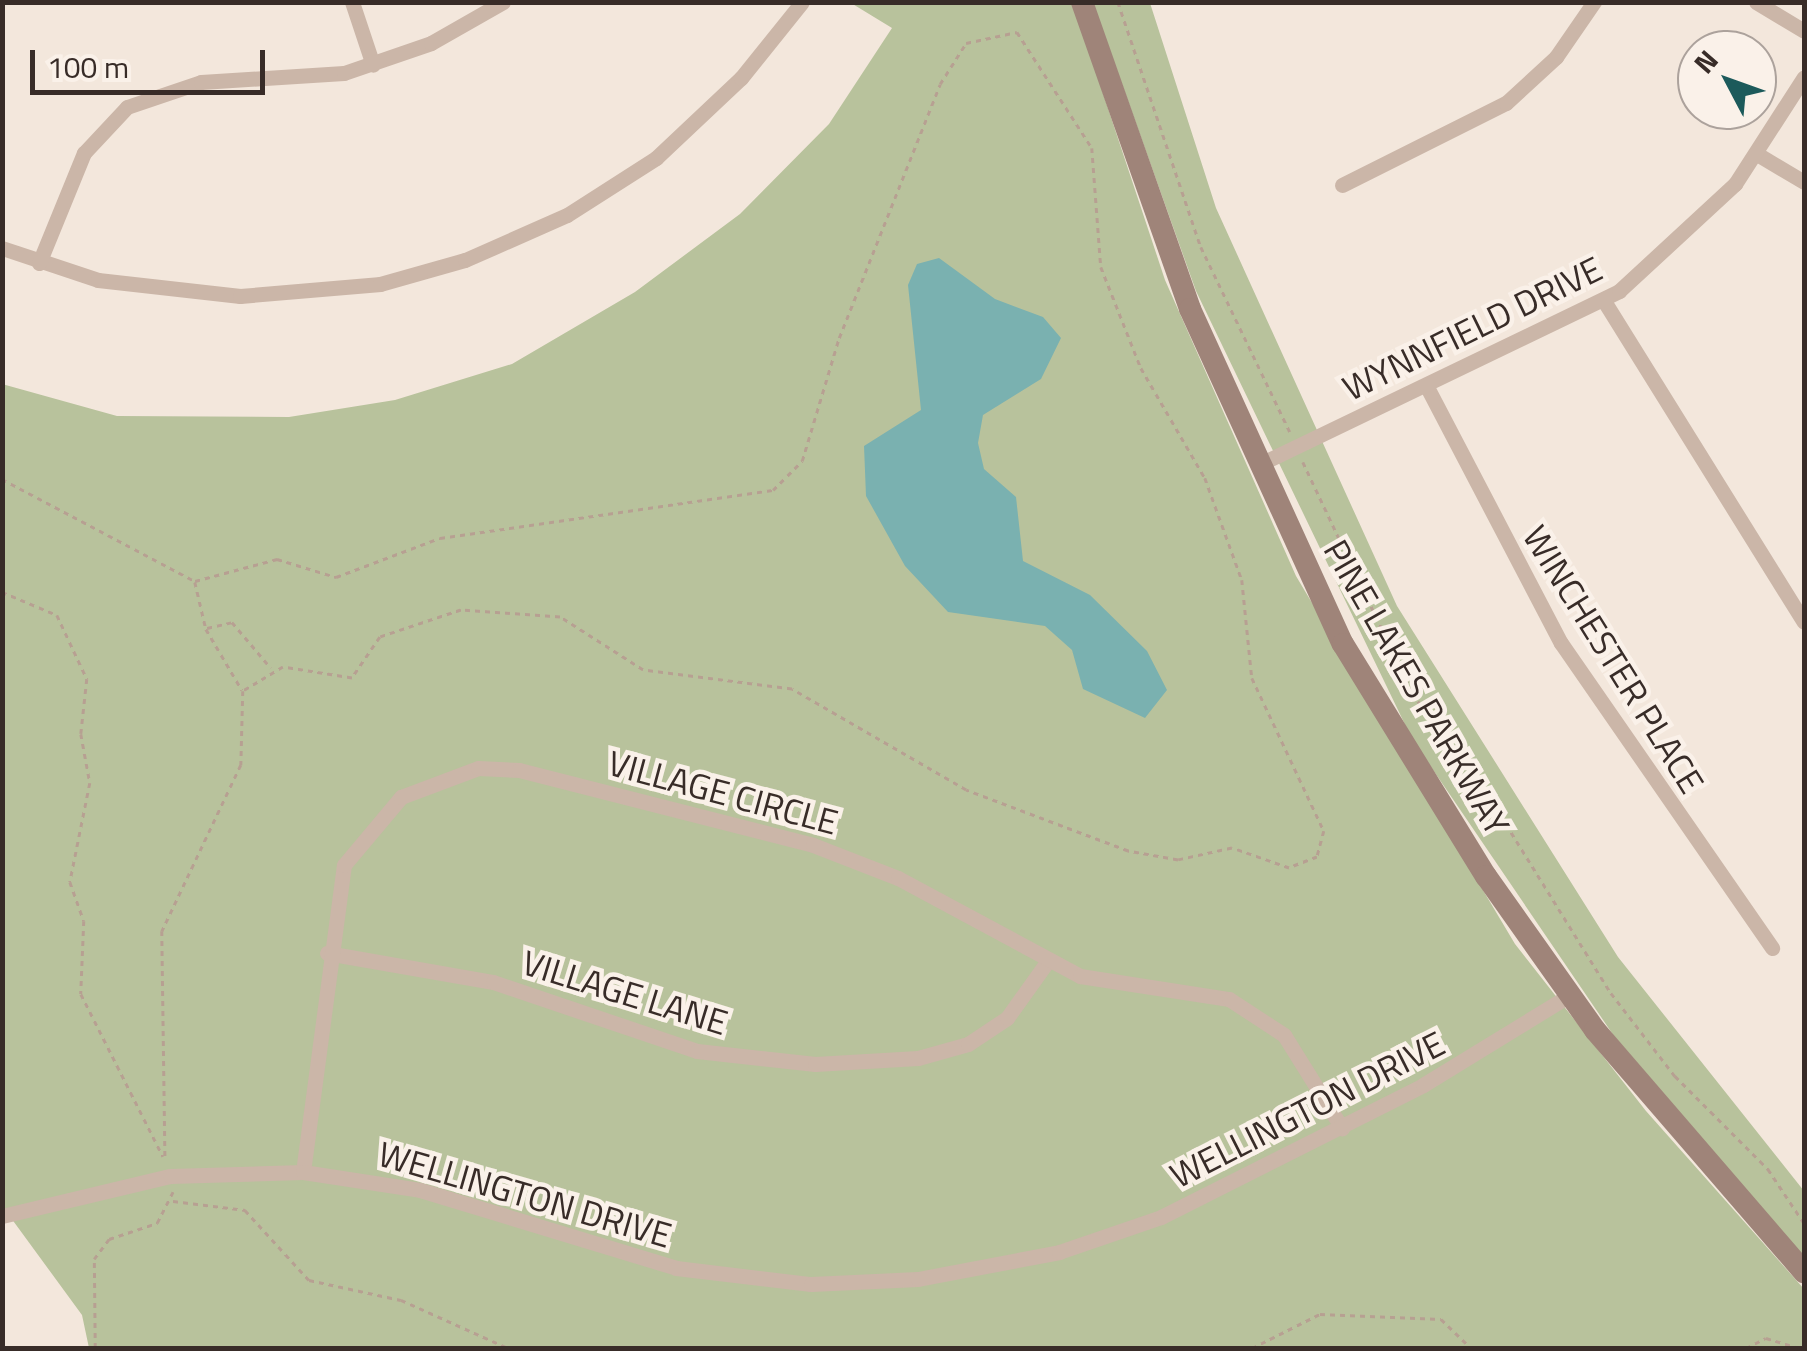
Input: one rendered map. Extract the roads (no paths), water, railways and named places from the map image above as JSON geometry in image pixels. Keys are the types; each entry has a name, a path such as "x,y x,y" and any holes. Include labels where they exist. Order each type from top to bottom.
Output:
{"street":[{"path":"352,2 373,65"},
{"path":"39,263 84,153 128,107 185,84 309,79 373,65 503,2"},
{"path":"2,248 39,263 130,286 269,296 380,284 465,260 567,214 656,158 741,78 802,2"},
{"name":"PINE LAKES PARKWAY","path":"1082,2 1159,232 1258,466 1410,758 1570,995 1675,1130 1804,1272"},
{"path":"1342,185 1506,104 1556,57 1594,2"},
{"path":"1756,2 1804,31"},
{"name":"WYNNFIELD DRIVE","path":"1258,466 1604,300 1693,229 1757,154 1804,78"},
{"path":"1757,154 1804,182"},
{"path":"1604,300 1804,622"},
{"name":"WINCHESTER PLACE","path":"1427,388 1561,643 1772,948"},
{"name":"VILLAGE CIRCLE","path":"303,1172 339,879 368,826 427,782 490,768 832,850 1047,962 1110,985 1207,992 1251,1009 1291,1043 1342,1128"},
{"name":"VILLAGE LANE","path":"328,954 493,982 697,1051 815,1064 918,1058 968,1044 1015,1010 1047,962"},
{"name":"WELLINGTON DRIVE","path":"2,1216 170,1176 303,1172 420,1190 642,1261 837,1284 947,1274 1086,1245 1342,1128 1570,995"}],"water":[{"path":"939,258 995,299 1043,317 1061,338 1041,379 983,415 978,443 984,469 1016,497 1023,561 1090,595 1147,651 1167,690 1145,718 1083,689 1072,650 1045,626 948,612 905,566 866,496 864,446 921,410 908,285 917,264"}]}
